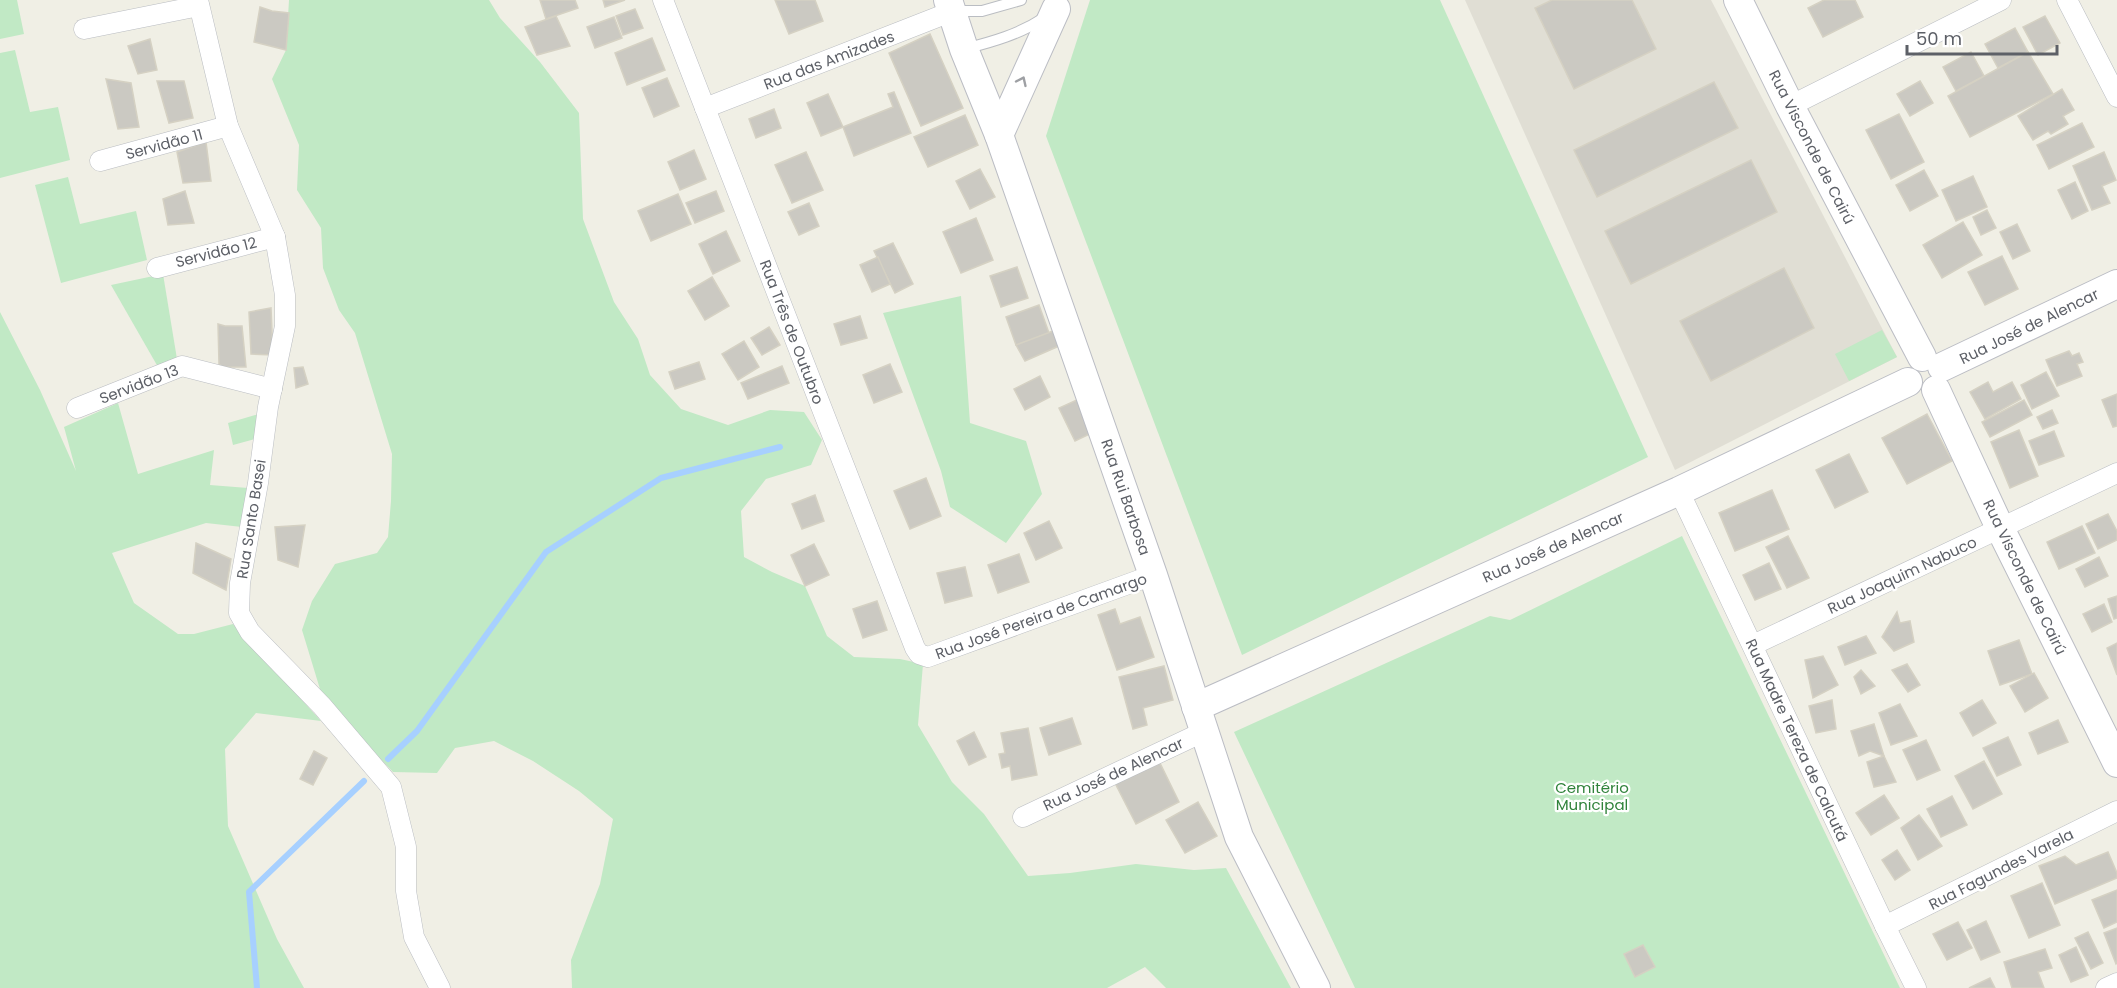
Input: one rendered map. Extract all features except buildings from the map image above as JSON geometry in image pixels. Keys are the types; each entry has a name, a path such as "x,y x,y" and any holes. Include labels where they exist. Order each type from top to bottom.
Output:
{"street":[{"name":"Rua Três de Outubro","path":"663,0 915,648 919,654 928,657"},
{"name":"Rua Visconde de Cairú","path":"1738,0 1790,106 1933,371 2000,528 2117,763"},
{"path":"1790,106 2001,0"},
{"path":"2067,0 2117,97"},
{"path":"84,29 198,3"},
{"name":"Rua Santo Basei","path":"198,3 228,126 275,237 285,295 285,327 272,389 240,583 239,613 250,632 322,706 391,787 406,847 406,891 414,937 440,988"},
{"path":"999,135 1058,5"},
{"name":"Rua das Amizades","path":"705,108 951,6"},
{"name":"Rua Rui Barbosa","path":"951,6 964,49 999,135 1153,575 1239,837 1316,988"},
{"name":"Servidão 11","path":"100,161 228,126"},
{"name":"Servidão 12","path":"157,268 275,237"},
{"name":"Rua José de Alencar","path":"1023,817 1200,719 1908,382 1920,392 1933,371 2117,284"},
{"name":"Servidão 13","path":"77,408 182,366 272,389"},
{"name":"Rua Joaquim Nabuco","path":"1753,645 2117,474"},
{"name":"Rua Madre Tereza de Calcutá","path":"1679,491 1916,988"},
{"name":"Rua José Pereira de Camargo","path":"928,657 1153,575"},
{"name":"Rua Fagundes Varela","path":"1885,926 2117,811"},
{"path":"2106,988 2117,983"}],"lane":[{"path":"951,6 982,11 1021,0"},
{"path":"964,49 1007,37 1034,24 1058,5"}],"shaded area":[{"path":"1465,0 1711,0 1897,357 1675,470"}],"green space":[{"path":"0,0 17,0 24,34 0,39"},
{"path":"289,0 489,0 500,18 540,62 579,113 583,219 614,302 638,339 650,375 681,409 728,425 770,410 804,412 822,440 811,465 766,479 741,511 744,557 805,586 827,636 854,657 900,659 923,664 918,725 952,782 984,814 1028,876 1136,864 1194,870 1226,868 1291,988 1166,988 1145,967 1107,988 572,988 571,960 600,884 613,819 579,791 533,761 494,741 455,748 437,773 393,772 323,699 302,630 312,601 335,564 377,553 388,537 392,454 355,333 339,310 323,268 321,228 297,190 299,145 272,79 286,50"},
{"path":"1090,0 1440,0 1648,457 1242,655 1046,136"},
{"path":"15,50 30,112 58,107 70,160 0,178 0,53"},
{"path":"68,177 80,224 136,211 147,260 61,283 35,185"},
{"path":"163,274 177,359 158,367 111,285"},
{"path":"961,296 970,423 1026,441 1042,494 1006,543 950,507 941,471 883,313"},
{"path":"0,312 40,390 76,471 64,427 118,403 138,474 214,450 210,485 248,488 242,527 206,523 112,553 134,603 178,634 194,634 233,624 321,721 256,713 225,749 228,826 277,939 304,988 0,988"},
{"path":"1882,330 1897,357 1849,381 1835,354"},
{"path":"259,414 255,439 233,445 228,423"},
{"name":"Cemitério Municipal","path":"1682,536 1900,988 1355,988 1234,732 1490,616 1510,620"}],"waterway":[{"path":"388,759 417,731 546,552 661,478 780,447"},
{"path":"257,988 249,892 364,781"}]}
